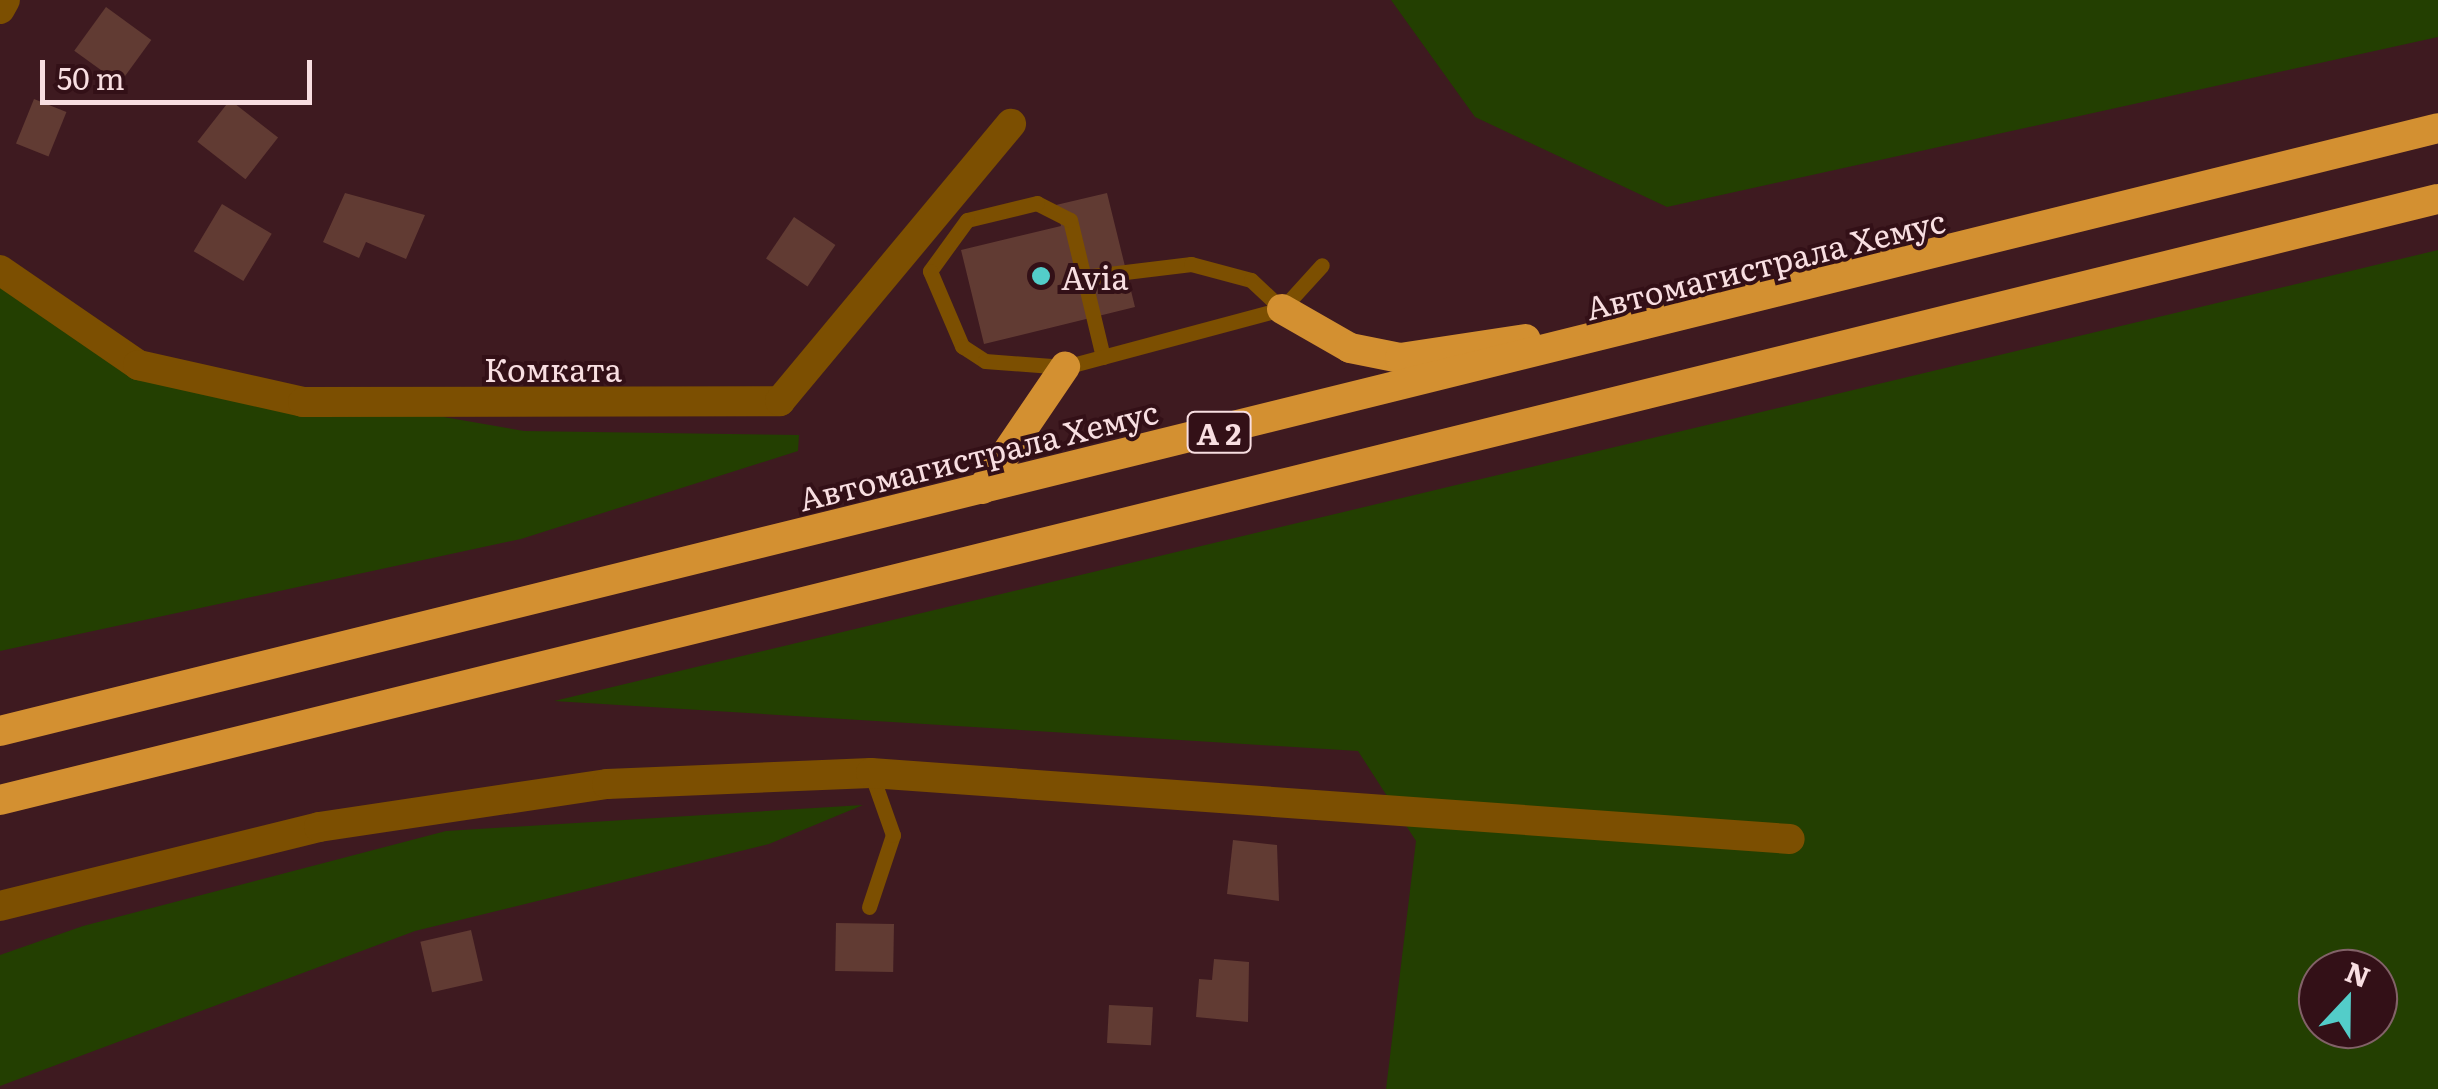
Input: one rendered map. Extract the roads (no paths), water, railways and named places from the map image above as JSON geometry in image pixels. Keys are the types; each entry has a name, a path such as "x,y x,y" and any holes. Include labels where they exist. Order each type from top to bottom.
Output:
{"highway":[{"name":"Автомагистрала Хемус","path":"0,731 1795,292 2438,128"},
{"name":"A 2","path":"0,800 2438,199"},
{"path":"1282,309 1350,348 1400,358 1795,292"},
{"path":"982,489 1065,367"}],"street":[{"path":"0,9 5,0"},
{"name":"Комката","path":"0,270 138,366 304,402 780,401 1011,124"},
{"path":"0,906 338,824 607,784 871,773 1790,839"}],"lane":[{"path":"930,271 967,220 1037,203 1070,220 1103,356"},
{"path":"904,252 930,271 962,346 985,361 1065,367 1282,309 1322,265"},
{"path":"1084,277 1191,264 1251,280 1282,309"},
{"path":"869,907 893,834 871,773"}],"place":[{"name":"Avia","path":"1041,276"}]}
